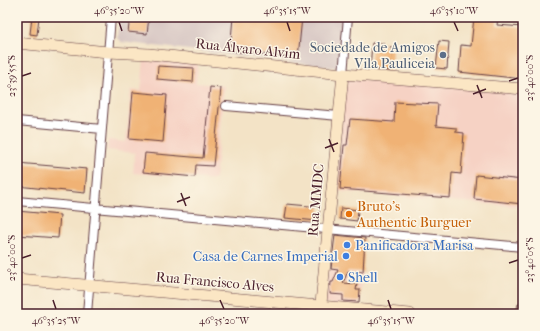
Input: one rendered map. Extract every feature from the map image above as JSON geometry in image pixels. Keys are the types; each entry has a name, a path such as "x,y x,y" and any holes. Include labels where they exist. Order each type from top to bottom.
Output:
{"street":[{"path":"87,314 111,17"},
{"name":"Rua MMDC","path":"320,310 348,17"},
{"name":"Rua Álvaro Alvim","path":"17,43 108,52 150,54 342,74 523,89"},
{"path":"226,106 339,116"},
{"path":"17,121 102,129"},
{"path":"17,201 523,247"},
{"name":"Rua Francisco Alves","path":"17,279 320,310 410,314"}],"shaded area":[{"path":"119,17 346,17 340,68 121,42 117,38"},
{"path":"144,59 198,64 196,83 224,86 215,180 133,173 135,153 107,150 108,140 126,142 131,90 141,91"},
{"path":"345,78 523,93 523,207 336,191"},
{"path":"328,270 362,273 359,307 325,304"}],"building":[{"path":"32,17 39,17 37,35 30,34"},
{"path":"130,17 149,17 147,34 128,32"},
{"path":"233,17 302,17 298,58 230,51"},
{"path":"474,17 498,17 497,25 523,27 523,79 459,72 461,45 471,46"},
{"name":"Sociedade de Amigos Vila Pauliceia","path":"439,41 449,42 447,69 436,68"},
{"path":"372,43 384,43 384,47 392,48 391,71 370,69"},
{"path":"158,66 194,68 193,82 157,79"},
{"path":"210,87 221,88 213,166 196,165 195,177 143,172 145,153 203,158"},
{"path":"133,92 167,95 163,142 129,139"},
{"path":"395,102 438,104 436,126 456,128 456,132 464,133 461,174 452,173 450,198 340,189 344,145 347,145 350,119 394,122"},
{"path":"17,163 87,169 85,193 17,186"},
{"path":"476,175 523,180 523,204 474,199"},
{"path":"287,204 320,207 318,221 285,218"},
{"name":"Bruto's Authentic Burguer","path":"341,208 358,210 357,221 340,219"},
{"path":"17,211 60,215 58,238 17,235"},
{"path":"335,235 365,238 363,272 348,271 343,283 357,284 356,290 360,290 359,302 343,301 343,295 330,294 331,282 333,282 338,270 331,269"},
{"path":"518,304 523,305 523,314 516,313"}],"place":[{"name":"Sociedade de Amigos Vila Pauliceia","path":"443,55"},
{"name":"Bruto's Authentic Burguer","path":"349,214"},
{"name":"Panificadora Marisa","path":"347,245"},
{"name":"Casa de Carnes Imperial","path":"346,256"},
{"name":"Shell","path":"340,277"}]}
